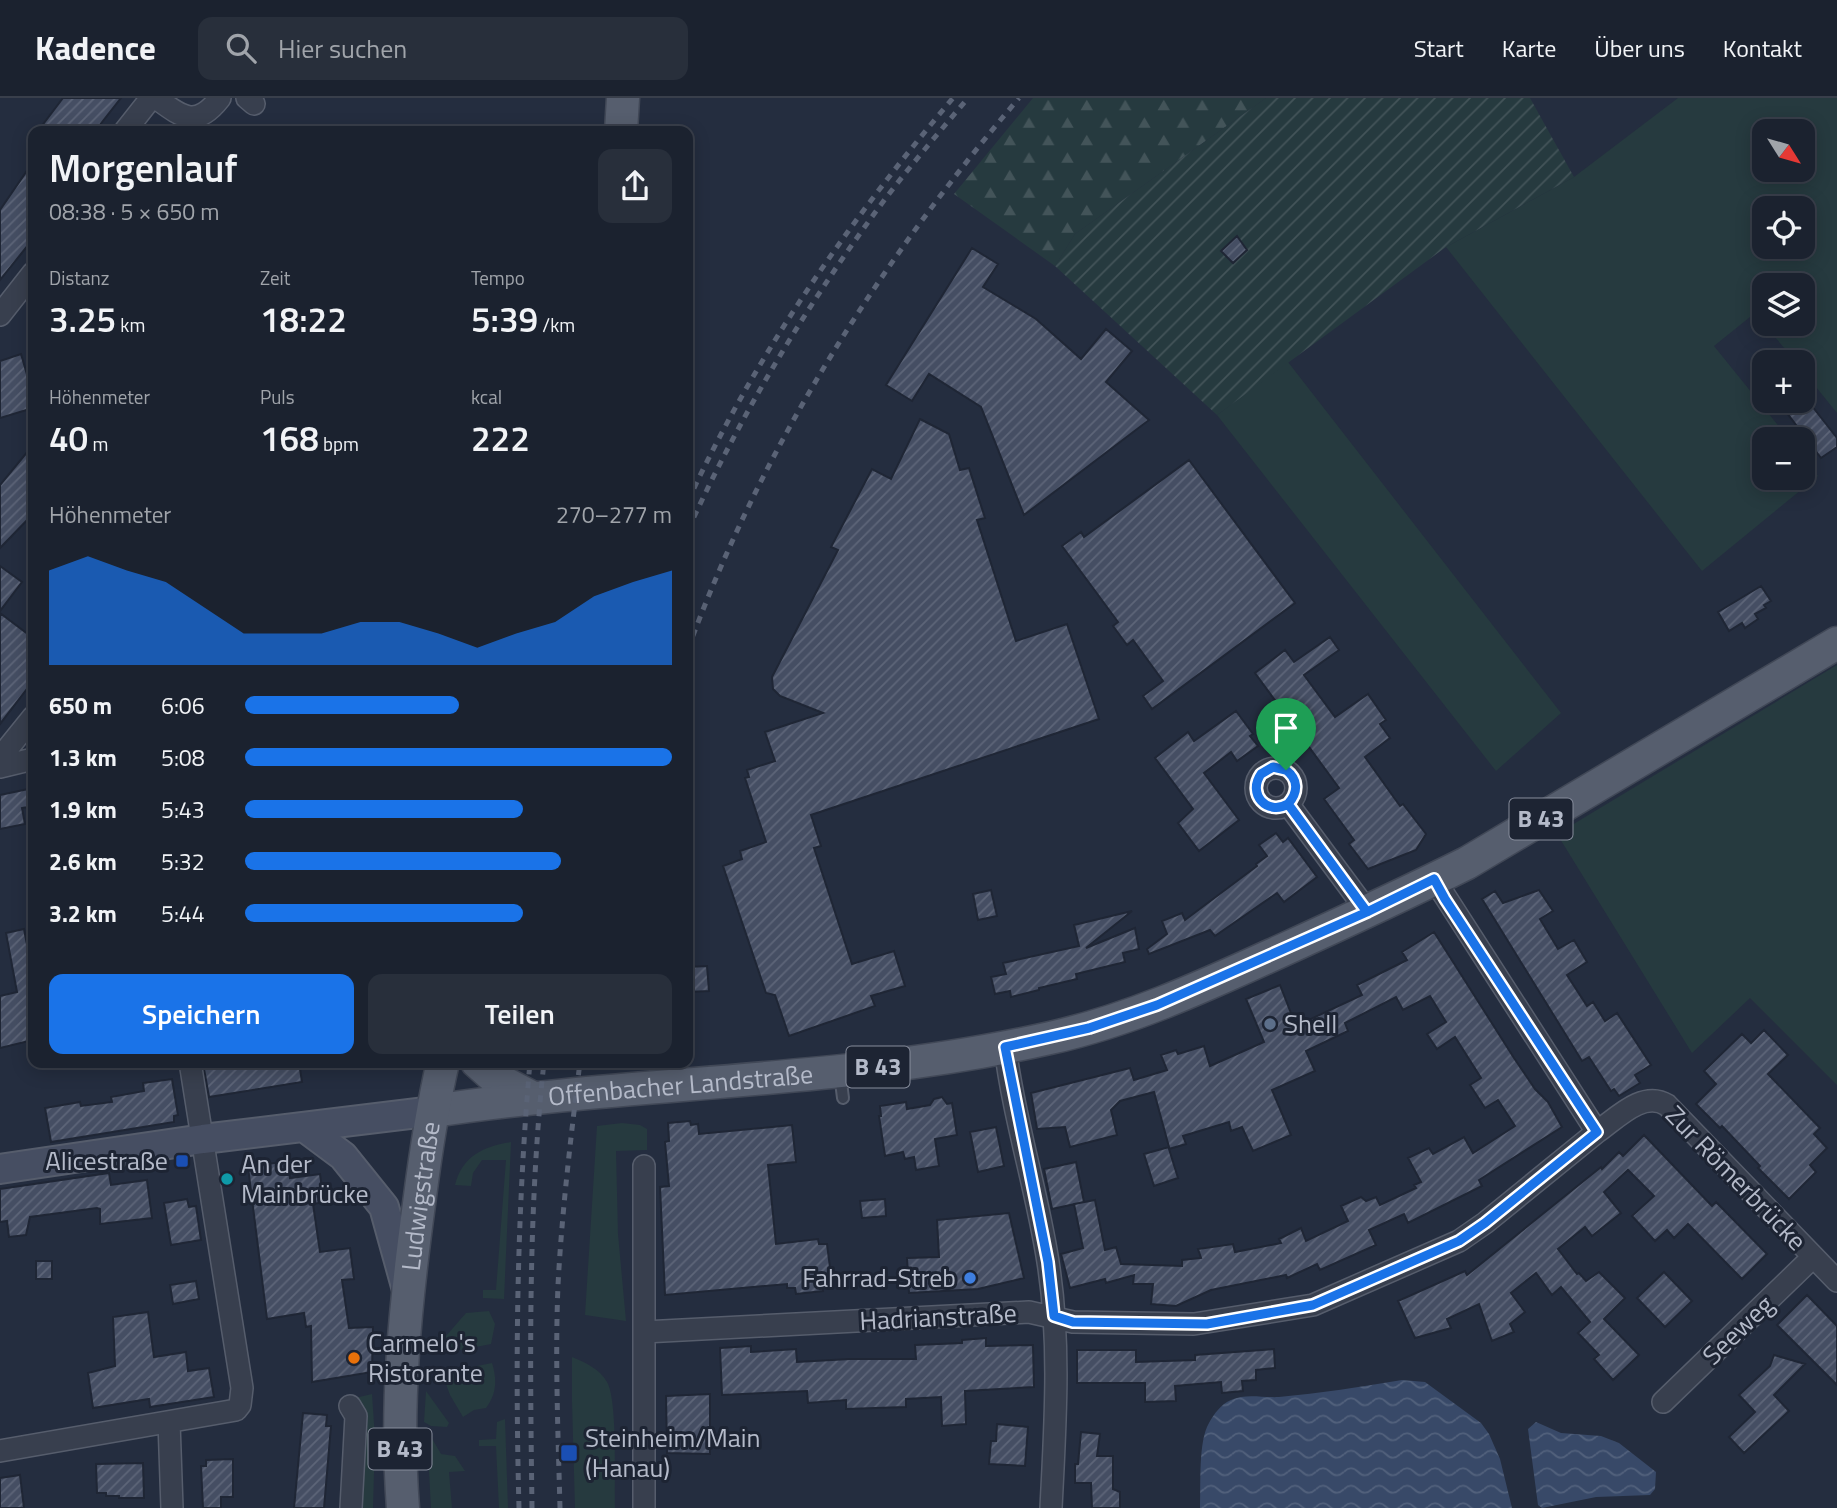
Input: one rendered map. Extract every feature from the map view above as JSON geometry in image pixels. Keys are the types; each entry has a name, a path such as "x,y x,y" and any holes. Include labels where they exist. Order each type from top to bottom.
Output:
{"main road":[{"path":"621,126 623,98"},
{"name":"Offenbacher Landstraße","path":"434,1111 533,1098 842,1085 1089,1028 1157,1005 1367,912 1434,879 1498,845 1837,643"},
{"path":"434,1111 442,1068"},
{"path":"484,1068 495,1078 533,1098"},
{"name":"Ludwigstraße","path":"0,1169 203,1139 434,1111 407,1290 401,1390 403,1508"},
{"path":"304,1127 343,1156 384,1208 407,1290"}],"street":[{"path":"129,126 153,98 179,115 196,118 206,114 220,98"},
{"path":"0,315 28,279"},
{"path":"0,758 28,723"},
{"path":"0,767 28,760"},
{"path":"1288,804 1367,912"},
{"path":"1434,879 1597,1132"},
{"path":"1005,1047 1048,1262 1054,1316 1051,1508"},
{"path":"0,1451 236,1410 240,1405 242,1398 191,1068"},
{"name":"Zur Römerbrücke","path":"1597,1132 1640,1102 1662,1101 1837,1281"},
{"name":"Hadrianstraße","path":"644,1332 873,1316 1030,1312 1073,1322 1194,1324 1313,1305 1459,1241 1597,1132"},
{"path":"644,1166 644,1508"},
{"name":"Seeweg","path":"1662,1402 1814,1257"},
{"path":"350,1406 356,1416 351,1508"},
{"path":"169,1422 172,1508"}],"green space":[{"path":"1033,98 1266,98 1075,234 1055,266 954,194"},
{"path":"1266,98 1530,98 1574,177 1446,247 1217,415 1055,266 1075,234"},
{"path":"1678,98 1837,98 1837,413 1815,386 1815,350 1786,350 1774,336 1815,336 1815,273 1752,273 1752,315 1714,346 1752,393 1752,413 1768,413 1779,427 1752,427 1752,490 1801,490 1702,571 1446,247 1574,177"},
{"path":"1288,362 1561,713 1496,771 1217,415"},
{"path":"1837,665 1837,1085 1750,998 1692,1053 1557,834"},
{"path":"622,1123 640,1125 647,1129 647,1150 616,1151 618,1234 626,1321 585,1315 597,1126"},
{"path":"511,1142 504,1299 483,1298 483,1290 496,1290 506,1160 482,1160 473,1173 471,1186 455,1185 463,1167 476,1154 492,1146"},
{"path":"489,1311 495,1324 491,1344 440,1354 446,1336 466,1313"},
{"path":"572,1357 601,1373 610,1392 614,1423 615,1508 575,1508"},
{"path":"492,1363 495,1386 490,1403 486,1408 474,1410 463,1417 450,1395 442,1373"},
{"path":"426,1391 449,1423 447,1427 431,1426 424,1422"},
{"path":"372,1394 375,1438 373,1508 356,1508 355,1398"},
{"path":"505,1419 508,1508 499,1508 496,1446 479,1446 479,1440 496,1439 497,1422"},
{"path":"427,1435 430,1435 441,1454 455,1456 465,1471 449,1472 452,1508 431,1508"}],"water":[{"path":"1402,1380 1425,1382 1481,1423 1500,1459 1512,1508 1200,1508 1205,1431 1216,1413 1227,1402 1243,1397 1279,1397"},
{"path":"1536,1422 1561,1433 1601,1436 1619,1443 1656,1472 1655,1489 1650,1495 1596,1497 1542,1508 1538,1505 1528,1429"}],"building":[{"path":"63,98 121,98 99,126 42,126"},
{"path":"28,169 28,245 0,280 0,210"},
{"path":"1237,236 1247,250 1233,263 1221,251"},
{"path":"972,248 998,264 983,287 1036,319 1081,359 1106,329 1132,351 1106,382 1149,420 1024,515 981,407 929,374 912,401 886,385"},
{"path":"21,354 28,378 28,410 0,418 0,361"},
{"path":"1815,410 1837,438 1837,447 1821,458 1815,450 1815,427 1798,427 1787,413 1815,413"},
{"path":"920,419 949,434 960,470 969,468 985,518 977,520 1016,641 1067,624 1099,719 811,815 821,846 814,848 852,964 894,951 905,986 871,996 875,1006 789,1036 775,995 766,993 723,866 742,859 740,851 766,842 745,778 749,777 747,770 775,761 765,732 823,713 780,696 773,689 772,677 838,550 831,547 872,469 891,479"},
{"path":"28,451 28,519 0,548 0,485"},
{"path":"1189,460 1295,603 1152,709 1143,696 1163,681 1133,640 1127,645 1113,626 1118,622 1062,546 1081,532 1084,537"},
{"path":"0,566 22,582 0,611"},
{"path":"1761,586 1771,601 1764,605 1766,608 1755,614 1758,619 1745,628 1742,623 1729,631 1718,612"},
{"path":"0,613 28,634 28,688 0,724"},
{"path":"1330,637 1339,650 1304,675 1335,717 1368,694 1386,720 1380,724 1390,738 1365,757 1400,806 1403,804 1426,834 1416,850 1368,869 1349,844 1354,840 1324,799 1339,788 1255,673 1285,650 1294,662"},
{"path":"1236,711 1253,734 1250,736 1258,746 1237,761 1231,752 1204,773 1239,820 1199,851 1178,823 1193,809 1155,758 1188,732 1194,741"},
{"path":"28,789 28,807 22,808 25,824 0,829 0,795"},
{"path":"1276,833 1283,842 1288,838 1317,877 1284,902 1277,893 1215,936 1210,930 1149,954 1147,949 1167,934 1162,921 1182,913 1185,920 1257,866 1256,864 1267,856 1259,845"},
{"path":"991,890 997,916 978,920 973,894"},
{"path":"1539,890 1553,911 1540,919 1558,949 1574,940 1587,962 1567,975 1587,1006 1593,1002 1605,1021 1617,1013 1651,1065 1635,1075 1640,1083 1619,1096 1614,1089 1611,1091 1589,1057 1582,1061 1482,899 1495,891 1503,903"},
{"path":"1132,911 1086,948 1135,928 1139,949 1123,953 1125,962 1076,974 1077,979 1011,997 1010,991 995,994 991,977 1006,974 1003,963 1079,946 1074,925"},
{"path":"24,929 28,950 28,1041 0,1048 0,996 17,992 6,933"},
{"path":"1434,932 1514,1058 1535,1089 1548,1102 1562,1127 1479,1180 1482,1186 1408,1223 1404,1214 1369,1230 1376,1245 1320,1270 1317,1264 1287,1278 1286,1275 1211,1290 1176,1306 1151,1304 1153,1284 1133,1284 1134,1275 1106,1283 1105,1279 1070,1288 1061,1254 1083,1248 1074,1204 1095,1200 1105,1250 1116,1247 1121,1264 1182,1266 1182,1260 1201,1258 1198,1249 1233,1244 1235,1252 1281,1243 1279,1239 1301,1228 1306,1241 1348,1221 1341,1206 1361,1197 1366,1201 1376,1197 1380,1205 1416,1188 1414,1185 1421,1182 1408,1158 1429,1148 1433,1154 1464,1137 1473,1153 1515,1126 1498,1100 1485,1108 1470,1085 1481,1078 1455,1037 1437,1049 1427,1034 1446,1022 1430,996 1403,1010 1396,997 1345,1023 1348,1031 1306,1051 1315,1071 1272,1090 1291,1135 1253,1151 1242,1127 1231,1131 1229,1122 1183,1136 1186,1144 1169,1149 1178,1178 1154,1186 1144,1154 1169,1147 1154,1092 1120,1101 1111,1110 1117,1135 1070,1147 1065,1127 1037,1129 1031,1093 1130,1068 1134,1080 1167,1070 1161,1055 1176,1050 1178,1054 1204,1046 1210,1066 1264,1042 1246,999 1280,985 1296,1026 1362,995 1357,985 1407,960 1402,952"},
{"path":"707,966 709,991 693,992 693,967"},
{"path":"1764,1030 1788,1055 1768,1074 1820,1128 1814,1134 1827,1148 1810,1165 1816,1172 1789,1199 1722,1126 1720,1128 1696,1104 1716,1084 1704,1071 1742,1034 1751,1043"},
{"path":"300,1068 302,1082 209,1097 204,1069"},
{"path":"172,1079 178,1115 174,1116 174,1122 51,1142 45,1108 80,1102 81,1106 112,1102 111,1097 144,1091 143,1083"},
{"path":"942,1097 947,1104 952,1103 957,1135 935,1139 939,1166 916,1170 914,1157 905,1159 903,1152 885,1156 880,1106 906,1102 907,1109 930,1105 934,1099"},
{"path":"690,1121 691,1125 698,1124 699,1134 792,1125 796,1162 768,1165 776,1244 818,1239 819,1244 827,1244 832,1283 822,1284 823,1291 796,1294 795,1288 787,1288 787,1284 665,1295 660,1187 669,1186 665,1142 669,1141 668,1123"},
{"path":"996,1127 1004,1166 978,1172 970,1132"},
{"path":"1644,1135 1712,1206 1716,1202 1767,1254 1742,1279 1688,1224 1674,1238 1667,1230 1655,1241 1632,1216 1654,1196 1628,1170 1604,1192 1621,1213 1592,1236 1585,1227 1558,1249 1577,1274 1586,1281 1599,1272 1625,1298 1604,1319 1639,1355 1613,1380 1594,1359 1599,1355 1578,1333 1590,1322 1561,1287 1552,1295 1536,1273 1511,1293 1525,1312 1510,1324 1514,1332 1492,1341 1479,1304 1447,1319 1451,1328 1415,1338 1398,1301 1465,1271 1467,1275 1601,1167 1602,1169 1619,1152 1623,1156"},
{"path":"288,1161 290,1178 320,1174 324,1202 313,1204 320,1252 350,1248 354,1279 342,1280 349,1328 373,1327 372,1372 312,1382 311,1326 306,1327 304,1313 267,1319 248,1167"},
{"path":"1076,1162 1084,1202 1052,1209 1044,1169"},
{"path":"109,1173 111,1185 147,1180 152,1218 100,1224 100,1209 97,1208 30,1217 26,1235 9,1237 7,1221 0,1222 0,1189"},
{"path":"187,1199 189,1207 196,1206 201,1240 171,1245 164,1203"},
{"path":"885,1199 886,1216 862,1218 860,1201"},
{"path":"1009,1213 1024,1278 978,1289 909,1293 907,1258 939,1257 937,1220"},
{"path":"36,1261 52,1261 52,1279 36,1279"},
{"path":"1664,1272 1692,1301 1665,1327 1637,1298"},
{"path":"196,1281 199,1299 173,1304 170,1285"},
{"path":"1807,1295 1837,1326 1837,1385 1777,1325"},
{"path":"148,1312 154,1357 186,1352 188,1371 209,1368 214,1397 150,1407 149,1399 93,1408 88,1373 115,1366 113,1317"},
{"path":"986,1338 986,1346 1033,1345 1034,1387 965,1391 966,1424 942,1426 941,1397 906,1399 906,1407 846,1409 846,1400 808,1403 807,1391 722,1395 720,1348 751,1346 751,1352 796,1349 797,1362 916,1359 915,1345 962,1343 962,1340"},
{"path":"1274,1349 1275,1368 1256,1370 1256,1380 1242,1381 1243,1391 1222,1393 1221,1382 1175,1386 1176,1401 1145,1402 1145,1383 1077,1383 1077,1350 1136,1350 1136,1362 1195,1360 1195,1355"},
{"path":"1774,1355 1805,1364 1774,1395 1789,1411 1744,1453 1729,1437 1755,1412 1739,1395 1770,1366"},
{"path":"710,1394 710,1454 667,1453 666,1396"},
{"path":"303,1413 327,1415 326,1426 331,1426 324,1508 294,1508"},
{"path":"997,1424 1028,1427 1025,1466 989,1464 991,1441 996,1441"},
{"path":"1081,1432 1100,1434 1097,1456 1113,1456 1113,1489 1120,1492 1120,1508 1092,1508 1091,1483 1075,1483 1075,1464 1078,1464"},
{"path":"233,1459 233,1497 221,1497 221,1508 203,1508 201,1466 206,1466 206,1460"},
{"path":"143,1463 144,1498 119,1498 97,1493 96,1464"},
{"path":"20,1475 24,1508 0,1508 0,1478"}],"railway":[{"path":"693,491 743,393 807,290 877,192 953,98"},
{"path":"693,520 750,407 822,289 885,199 968,98"},
{"path":"693,636 751,501 829,359 919,224 1019,98"},
{"path":"519,1508 518,1285 530,1068"},
{"path":"532,1508 533,1229 543,1068"},
{"path":"560,1508 558,1285 564,1201 579,1068"}],"place":[{"name":"Shell","path":"1270,1024"},
{"name":"Alicestraße","path":"182,1161"},
{"name":"An der Mainbrücke","path":"227,1179"},
{"name":"Fahrrad-Streb","path":"970,1278"},
{"name":"Carmelo's Ristorante","path":"354,1358"},
{"name":"Steinheim/Main (Hanau)","path":"569,1453"}],"route":[{"path":"1286,770 1273,767 1261,774 1255,786 1258,799 1269,807 1283,807 1288,804 1328,858 1367,912 1434,879 1597,1132 1471,1234 1313,1305 1194,1324 1073,1322 1054,1316 1038,1205 1005,1047 1089,1028 1157,1005 1367,912 1288,804 1296,793 1296,786 1295,779 1286,770"}]}
